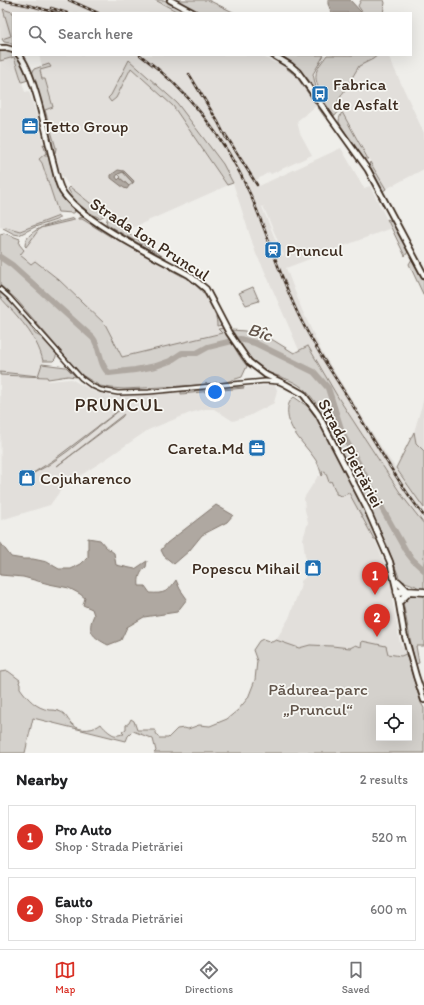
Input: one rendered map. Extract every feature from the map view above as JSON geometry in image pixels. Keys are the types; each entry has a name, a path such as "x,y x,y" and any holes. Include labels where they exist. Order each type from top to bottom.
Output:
{"highway":[{"path":"398,582 407,592"},
{"path":"399,594 407,592 424,592"}],"street":[{"path":"170,0 192,12"},
{"path":"0,48 12,50"},
{"name":"Strada Ion Pruncul","path":"20,56 28,69 42,116 58,180 65,195 84,213 105,228 200,283 210,295 229,333 249,362 266,375 280,382"},
{"path":"275,56 298,72 365,165 424,275"},
{"name":"Strada Pietrăriei","path":"0,289 9,297 81,378 92,386 101,390 118,393 149,392 265,381 280,382 303,394 318,414 390,562 399,594 407,633 408,646 424,700"},
{"name":"Strada Pietrăriei","path":"379,537 385,545 393,562 398,582 399,594"}],"shaded area":[{"path":"0,0 153,0 178,12 12,12 4,10 12,36 0,40"},
{"path":"328,0 350,0 361,12 332,12"},
{"path":"39,56 262,56 275,63 280,63 296,76 316,106 297,121 300,133 312,155 271,174 269,172 255,181 259,186 341,148 364,188 370,186 391,228 286,268 302,310 322,352 385,453 424,508 424,524 403,497 339,399 308,346 299,350 256,254 233,183 125,231 70,187 60,173 56,148 45,109 53,107 45,79 42,79 40,70 43,69","holes":["263,206 284,255 282,256 262,207"]},
{"path":"377,56 388,56 424,133 424,169 386,189 337,103 359,65"},
{"path":"14,57 25,92 29,91 39,123 38,124 46,153 39,159 42,162 59,216 20,231 0,226 0,61"},
{"path":"118,170 124,171 134,181 133,183 123,172 118,174 116,177 118,180 120,178 129,186 127,189 111,178 111,175"},
{"path":"82,218 110,236 197,285 207,297 217,316 218,330 223,333 122,357 105,324 58,279 35,261 31,264 20,255 40,228"},
{"path":"0,297 30,331 42,355 43,361 38,376 0,373"},
{"path":"0,375 48,377 48,381 71,379 95,392 114,397 275,385 277,390 274,403 249,416 233,421 214,409 205,409 190,413 148,430 103,461 67,484 63,485 50,505 1,520"},
{"path":"424,398 424,451 416,443 414,432"},
{"path":"325,471 329,482 331,481 336,493 342,496 349,493 376,542 384,562 389,567 395,597 392,600 400,643 406,654 401,656 388,654 362,641 362,647 356,645 350,648 310,645 299,648 276,640 289,618 300,588 301,581 308,575 308,564 305,556 303,539 308,522 304,498 318,476 323,476 322,472"},
{"path":"216,505 233,515 227,522 202,535 189,551 174,564 164,556 161,550 167,543"},
{"path":"88,538 100,540 114,553 116,565 135,569 147,561 146,567 140,575 139,586 145,586 150,593 159,593 168,590 176,580 187,599 177,612 144,617 127,627 121,640 108,645 92,633 91,626 94,615 92,609 83,605 85,598 80,594 69,588 23,577 0,575 0,542 11,557 47,562 59,569 71,569 81,564 88,557"}],"green space":[{"path":"155,0 164,0 186,12 178,12"},
{"path":"175,0 208,0 233,12 198,12"},
{"path":"361,0 384,0 385,3 383,12 362,12 358,6"},
{"path":"3,9 12,12 12,44 4,42 2,39 11,36"},
{"path":"0,51 12,53 12,56 17,56 22,63 28,80 22,82 14,57 0,61"},
{"path":"282,56 323,56 313,74 315,89 304,74"},
{"path":"326,56 377,56 359,66 337,103 340,109 334,116 318,93 316,72"},
{"path":"129,60 177,103 223,164 233,183 227,185 173,106 131,68 116,98 111,102 108,98"},
{"path":"49,64 51,67 40,70 42,79 45,79 53,107 45,110 56,148 55,153 53,152 32,74 34,69"},
{"path":"286,68 297,75 317,106 327,118 326,119 296,76"},
{"path":"342,112 368,159 365,159 361,155 340,123 339,119"},
{"path":"43,144 46,145 48,151 45,156 48,156 50,160 59,192 74,209 75,212 73,213 58,212 42,163 39,159 46,153"},
{"path":"370,162 386,189 383,191 369,165"},
{"path":"123,172 133,183 129,186 120,178 121,177 118,174"},
{"path":"70,187 105,215 100,218 86,210 71,194 68,189"},
{"path":"59,216 56,220 35,227 19,235 3,228 6,227 20,231"},
{"path":"108,216 148,247 196,277 111,227 106,223"},
{"path":"85,217 111,234 111,237 82,219 78,219"},
{"path":"74,218 74,220 42,228 52,224"},
{"path":"387,219 394,222 408,252 405,256"},
{"path":"40,229 26,247 27,240 31,234"},
{"path":"4,233 20,239 19,244 24,250 20,255 31,264 35,261 58,279 105,324 122,357 222,333 218,329 224,328 237,353 247,366 242,377 226,382 201,385 124,389 100,386 82,375 17,300 0,285 0,234"},
{"path":"412,259 424,281 424,296 409,264"},
{"path":"169,269 174,269 175,272 187,276 205,290 223,325 217,326 214,311 199,288"},
{"path":"199,279 206,285 216,301 206,286"},
{"path":"253,287 259,301 246,305 239,293"},
{"path":"0,291 27,319 35,334 43,338 57,354 53,361 43,361 31,334 26,326 0,297"},
{"path":"232,330 245,331 273,340 294,353 308,346 339,399 403,497 424,524 424,592 416,586 400,580 387,545 328,424 312,397 299,385 270,373 258,365 248,354"},
{"path":"42,364 66,367 76,377 68,376 48,379 47,377 0,375 0,372 38,376"},
{"path":"244,388 181,394 181,392"},
{"path":"294,397 310,408 318,419 377,537 376,539 374,539 349,493 342,496 336,494 325,471 322,472 322,476 316,461 296,435 289,422 288,415 288,407"},
{"path":"126,405 68,451 47,466 30,475 52,461"},
{"path":"124,414 122,417 57,466"},
{"path":"414,432 416,443 424,451 424,508 396,468"},
{"path":"403,585 412,587 424,596 424,646 416,646 419,663 415,664 400,587"},
{"name":"Pădurea-parc „Pruncul“","path":"263,639 272,642 276,640 299,648 310,645 350,648 356,645 361,647 362,641 386,646 388,654 401,656 406,654 421,703 424,708 424,753 154,753 156,751 153,739 133,731 128,736 126,741 33,718 25,753 0,753 0,672 8,671 20,680 20,688 36,705 44,709 61,712 73,725 80,729 91,729 101,724 106,730 114,735 124,734 122,732 126,729 126,725 131,719 134,721 137,730 154,730 159,738 168,738 177,729 188,729 199,725 210,726 227,719 238,710 248,698 255,680 257,661 253,650 259,641"}],"waterway":[{"name":"Bîc","path":"0,257 12,265 93,338 96,342 103,366 109,373 156,366 170,361 182,353 197,353 208,347 240,339 255,343 314,372 328,388 343,435 383,510 406,551 424,570"}],"railway":[{"path":"1,0 53,12"},
{"path":"69,0 96,12"},
{"path":"51,8 64,12"},
{"path":"141,56 175,84 191,101 205,118 230,155 251,196 292,301 305,327 386,461 424,516"},
{"path":"189,74 227,140"},
{"path":"225,134 257,185"}],"place":[{"name":"Fabrica de Asfalt","path":"320,94"},
{"name":"Tetto Group","path":"30,126"},
{"name":"Pruncul","path":"273,250"},
{"name":"Careta.Md","path":"257,448"},
{"name":"Cojuharenco","path":"27,478"},
{"name":"Popescu Mihail","path":"313,568"},
{"name":"Pro Auto","path":"375,595"},
{"name":"Eauto","path":"377,637"}],"district":[{"name":"PRUNCUL","path":"119,404"}]}
